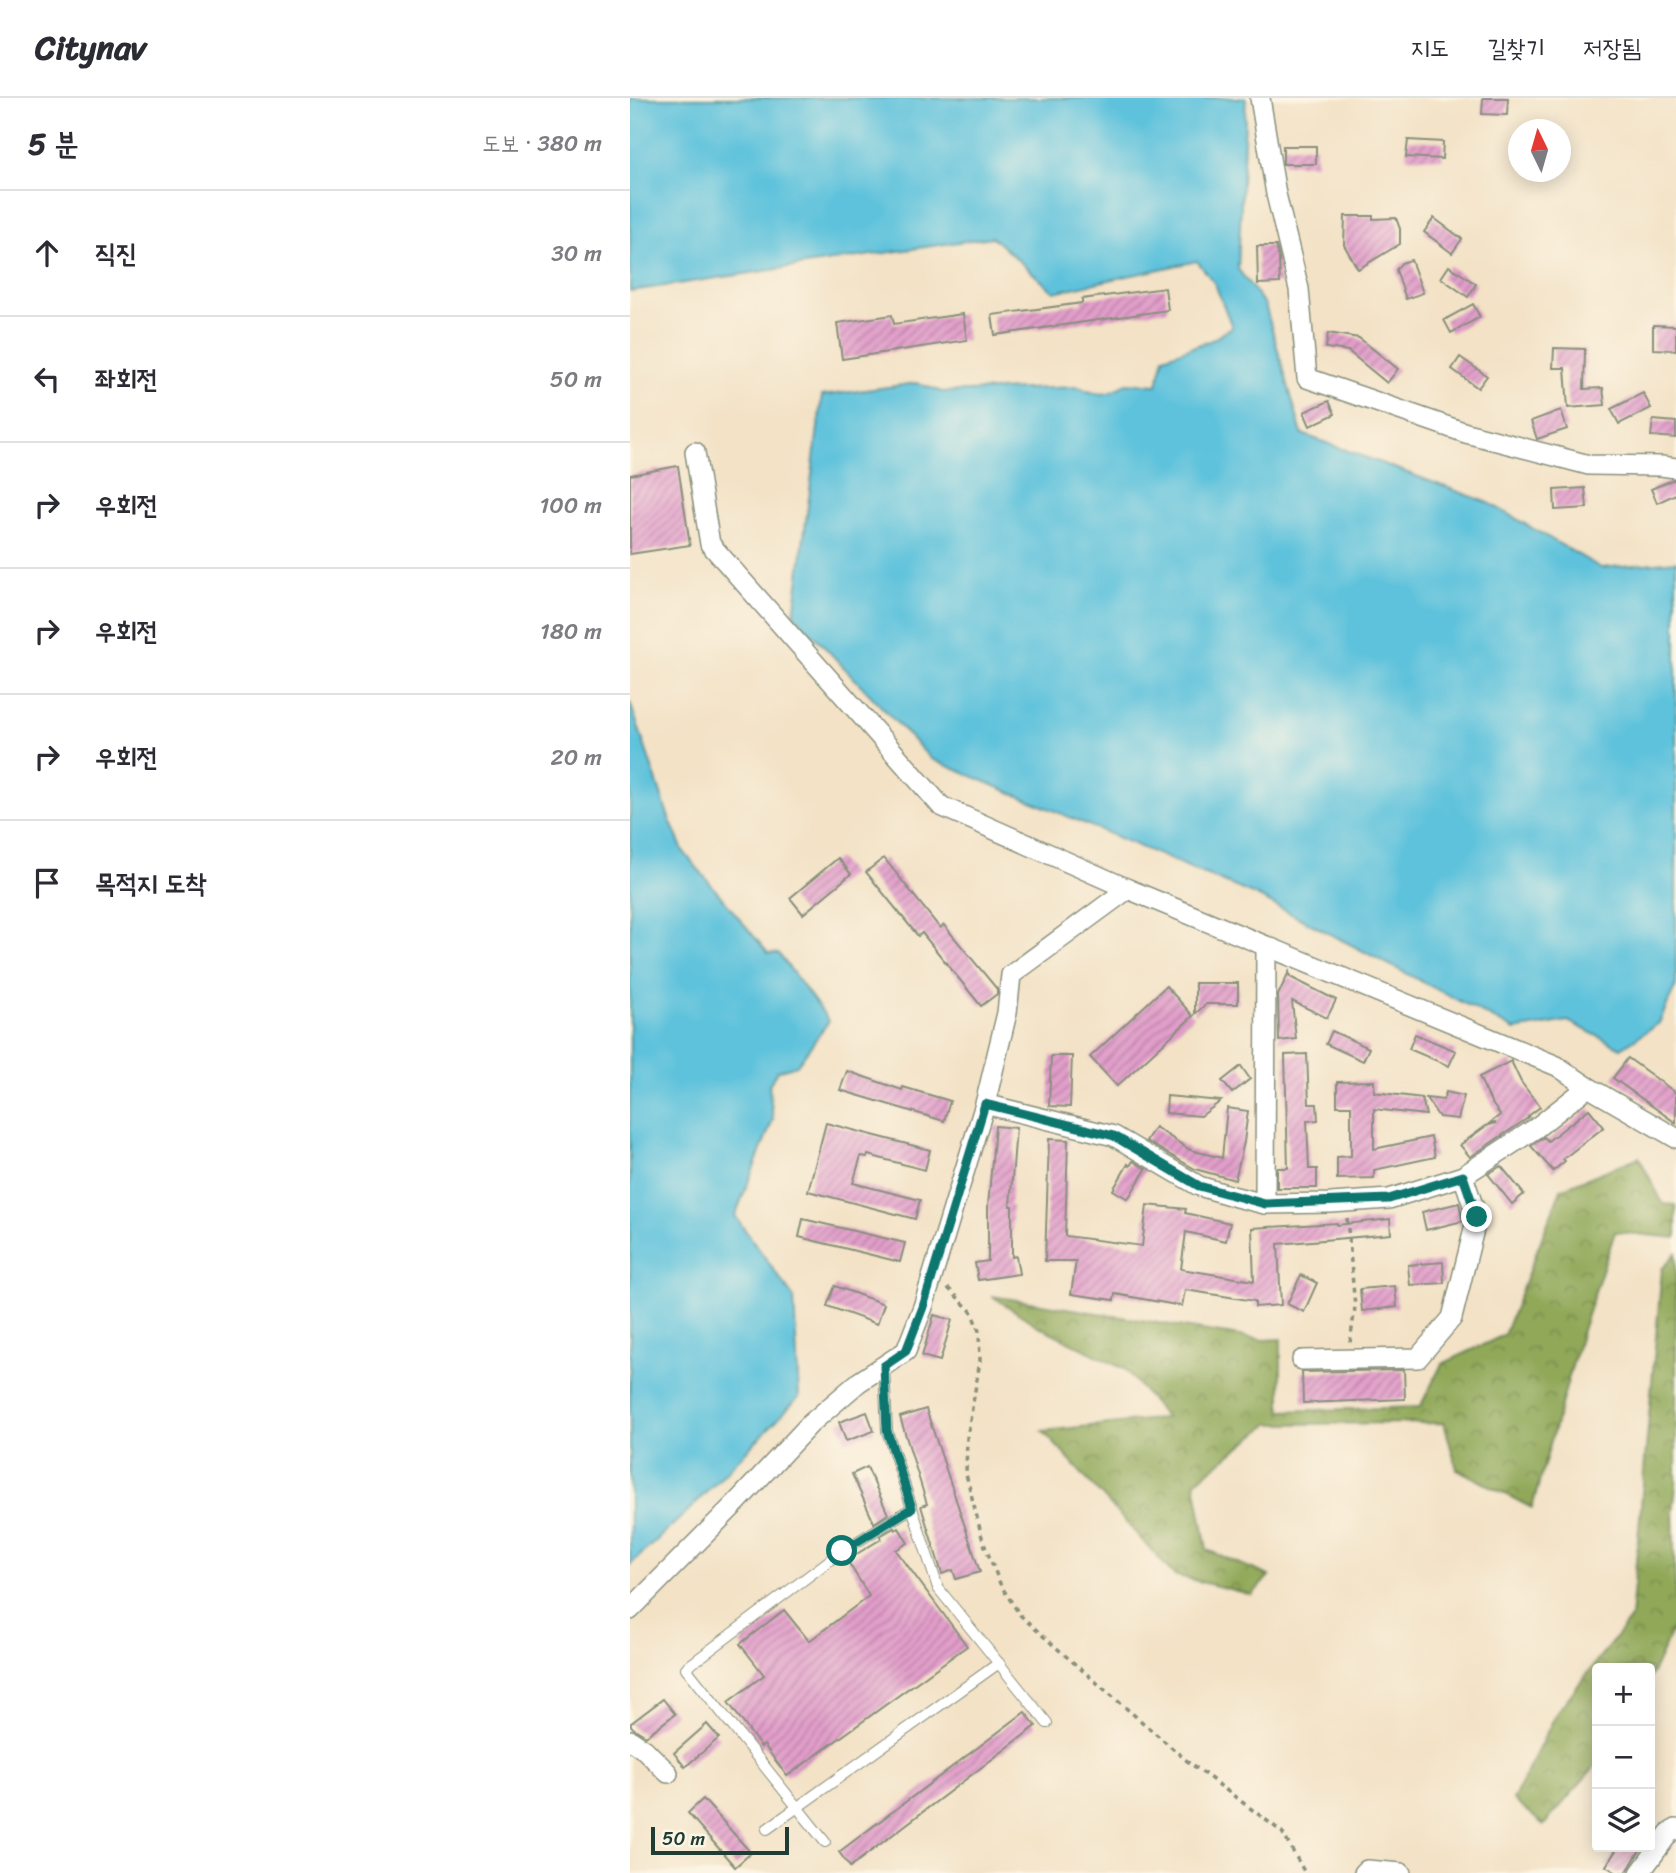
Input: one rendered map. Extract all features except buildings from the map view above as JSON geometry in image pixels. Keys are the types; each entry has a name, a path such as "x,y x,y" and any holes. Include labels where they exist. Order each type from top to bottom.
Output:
{"street":[{"path":"1260,98 1276,194 1299,289 1307,378 1466,433 1589,465 1676,468"},
{"path":"695,452 710,544 941,806 1128,889 1557,1066 1676,1138"},
{"path":"630,1610 810,1424 859,1382 906,1351 932,1277 985,1104 1007,1013 1011,975 1128,889"},
{"path":"1265,1204 1266,946"},
{"path":"985,1104 1114,1136 1199,1186 1265,1204 1346,1202 1389,1199 1463,1176 1536,1128 1588,1087"},
{"path":"1302,1360 1418,1358 1452,1318 1477,1217 1463,1176"},
{"path":"630,1740 645,1749 668,1773"},
{"path":"1640,1873 1669,1833 1676,1829"},
{"path":"1364,1873 1367,1870 1401,1873"}],"lane":[{"path":"884,1366 887,1431 939,1588 1047,1723"},
{"path":"825,1842 686,1668 842,1551 912,1508"},
{"path":"767,1829 999,1663"}],"path":[{"path":"1346,1202 1355,1307 1349,1359"},
{"path":"932,1277 948,1287 971,1311 979,1331 980,1361 967,1438 966,1474 983,1541 1001,1586 1020,1615 1052,1644 1186,1760 1282,1832 1305,1873"}],"green space":[{"path":"1639,1157 1663,1204 1676,1205 1676,1238 1615,1232 1583,1327 1532,1508 1457,1469 1444,1423 1269,1424 1195,1482 1207,1550 1269,1576 1252,1595 1174,1575 1043,1431 1166,1418 1126,1370 1036,1325 992,1296 1264,1340 1281,1339 1281,1411 1420,1407 1442,1364 1504,1335 1561,1189"},
{"path":"1676,1253 1676,1484 1673,1512 1676,1621 1655,1667 1655,1663 1596,1663 1631,1618 1662,1269"},
{"path":"1592,1668 1592,1770 1544,1825 1513,1800 1557,1712"}],"water":[{"path":"630,98 1246,98 1238,269 1265,305 1302,434 1489,503 1601,568 1676,561 1676,985 1659,1023 1621,1048 1568,1021 1515,1030 1257,896 931,759 794,615 822,396 917,383 942,392 1079,387 1104,394 1115,391 1126,383 1157,385 1164,357 1212,340 1232,327 1215,284 1197,261 1054,292 992,237 630,291"},
{"path":"630,702 669,818 683,851 768,953 779,954 829,1021 797,1065 777,1071 769,1085 773,1119 735,1216 794,1298 799,1397 692,1507 630,1565"}],"route":[{"path":"842,1551 912,1508 887,1431 884,1366 906,1351 923,1307 985,1104 1114,1136 1199,1186 1265,1204 1389,1199 1463,1176 1477,1217"}]}
